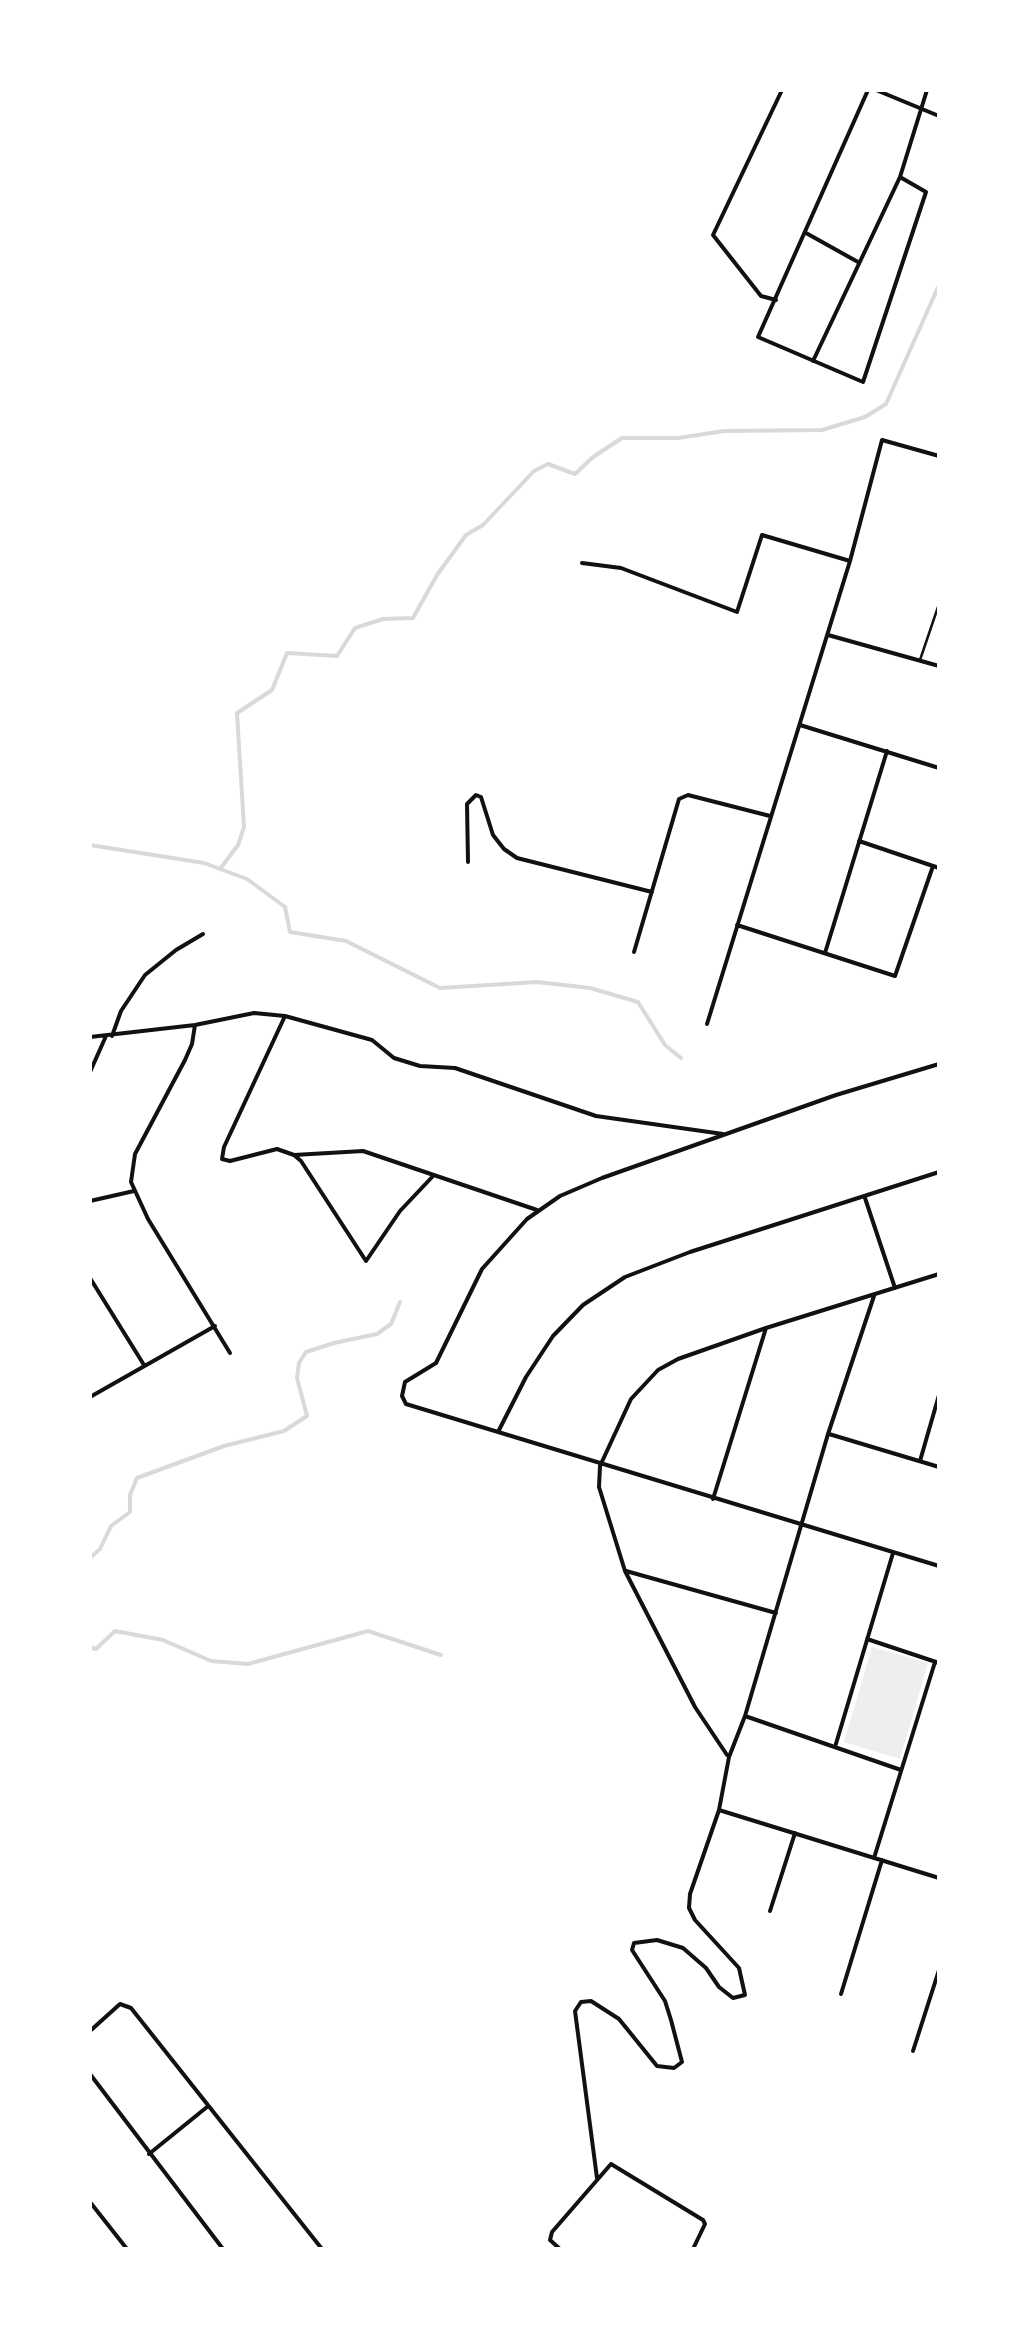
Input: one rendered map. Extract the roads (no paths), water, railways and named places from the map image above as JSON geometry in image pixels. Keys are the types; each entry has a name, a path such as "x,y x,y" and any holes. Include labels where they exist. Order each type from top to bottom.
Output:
{"street":[{"path":"776,300 761,296 713,234 782,90"},
{"path":"868,90 758,337 863,382 926,192 900,177"},
{"path":"876,90 939,116"},
{"path":"814,361 900,177 927,90"},
{"path":"806,233 860,262"},
{"path":"707,1024 850,561 882,440 939,456"},
{"path":"582,563 622,568 737,612 762,535 850,561"},
{"path":"827,634 939,666"},
{"path":"800,725 939,768"},
{"path":"825,953 887,751"},
{"path":"468,862 467,804 476,795 481,796 493,835 517,858 652,892"},
{"path":"634,952 680,799 688,795 770,816"},
{"path":"737,925 895,976 936,867 859,841"},
{"path":"90,1072 121,1011 145,975 204,934"},
{"path":"90,1037 196,1025 254,1013 285,1016 372,1040 394,1058 455,1068 596,1116 724,1134"},
{"path":"285,1016 222,1159 230,1161 277,1149 294,1155 366,1261 400,1212 434,1175"},
{"path":"196,1025 192,1044 131,1168 134,1191 148,1220 230,1352"},
{"path":"939,1064 724,1134 560,1196 506,1239 482,1269 436,1363 405,1382 402,1396 406,1404 600,1466 939,1566"},
{"path":"294,1155 363,1151 539,1210"},
{"path":"498,1432 526,1377 554,1336 583,1305 626,1276 939,1172"},
{"path":"90,1202 134,1191"},
{"path":"865,1198 896,1288"},
{"path":"728,1757 695,1707 625,1571 600,1487 600,1466 631,1400 658,1370 678,1359 766,1328 939,1274"},
{"path":"90,1278 144,1365"},
{"path":"597,2178 576,2011 581,2002 591,2001 619,2019 658,2066 674,2068 682,2062 681,2052 668,2011 632,1950 634,1942 657,1940 682,1948 706,1968 719,1987 734,1998 745,1995 739,1968 695,1920 689,1908 696,1874 719,1810 728,1757 745,1716 828,1434 874,1296"},
{"path":"90,1397 215,1326"},
{"path":"714,1499 766,1328"},
{"path":"920,1461 939,1395"},
{"path":"828,1434 939,1467"},
{"path":"835,1747 893,1553"},
{"path":"625,1571 776,1613"},
{"path":"867,1639 937,1662 874,1858"},
{"path":"745,1716 902,1770"},
{"path":"719,1810 939,1878"},
{"path":"770,1911 794,1834"},
{"path":"841,1994 882,1860"},
{"path":"914,2051 939,1970"},
{"path":"90,2031 120,2004 126,2004 321,2249"},
{"path":"90,2074 223,2249"},
{"path":"148,2154 207,2106"},
{"path":"560,2249 550,2240 552,2232 610,2164 703,2220 705,2224 693,2249"},
{"path":"90,2202 127,2249"}],"lane":[{"path":"919,662 939,604"}],"waterway":[{"path":"220,869 238,845 244,827 237,713 272,690 287,653 337,656 355,628 383,619 413,618 466,535 483,525 534,471 548,464 575,474 622,438 822,430 865,417 886,404 939,285"},
{"path":"90,845 204,863 247,879 285,907 290,932 346,941 440,988 537,982 590,988 638,1002 665,1045 681,1058"},
{"path":"90,1558 100,1549 111,1526 130,1512 130,1495 137,1478 224,1446 284,1431 307,1416 297,1378 299,1363 306,1352 377,1334 391,1324 400,1302"},
{"path":"90,1647 96,1649 115,1631 163,1640 211,1661 248,1664 368,1631 441,1655"}]}
